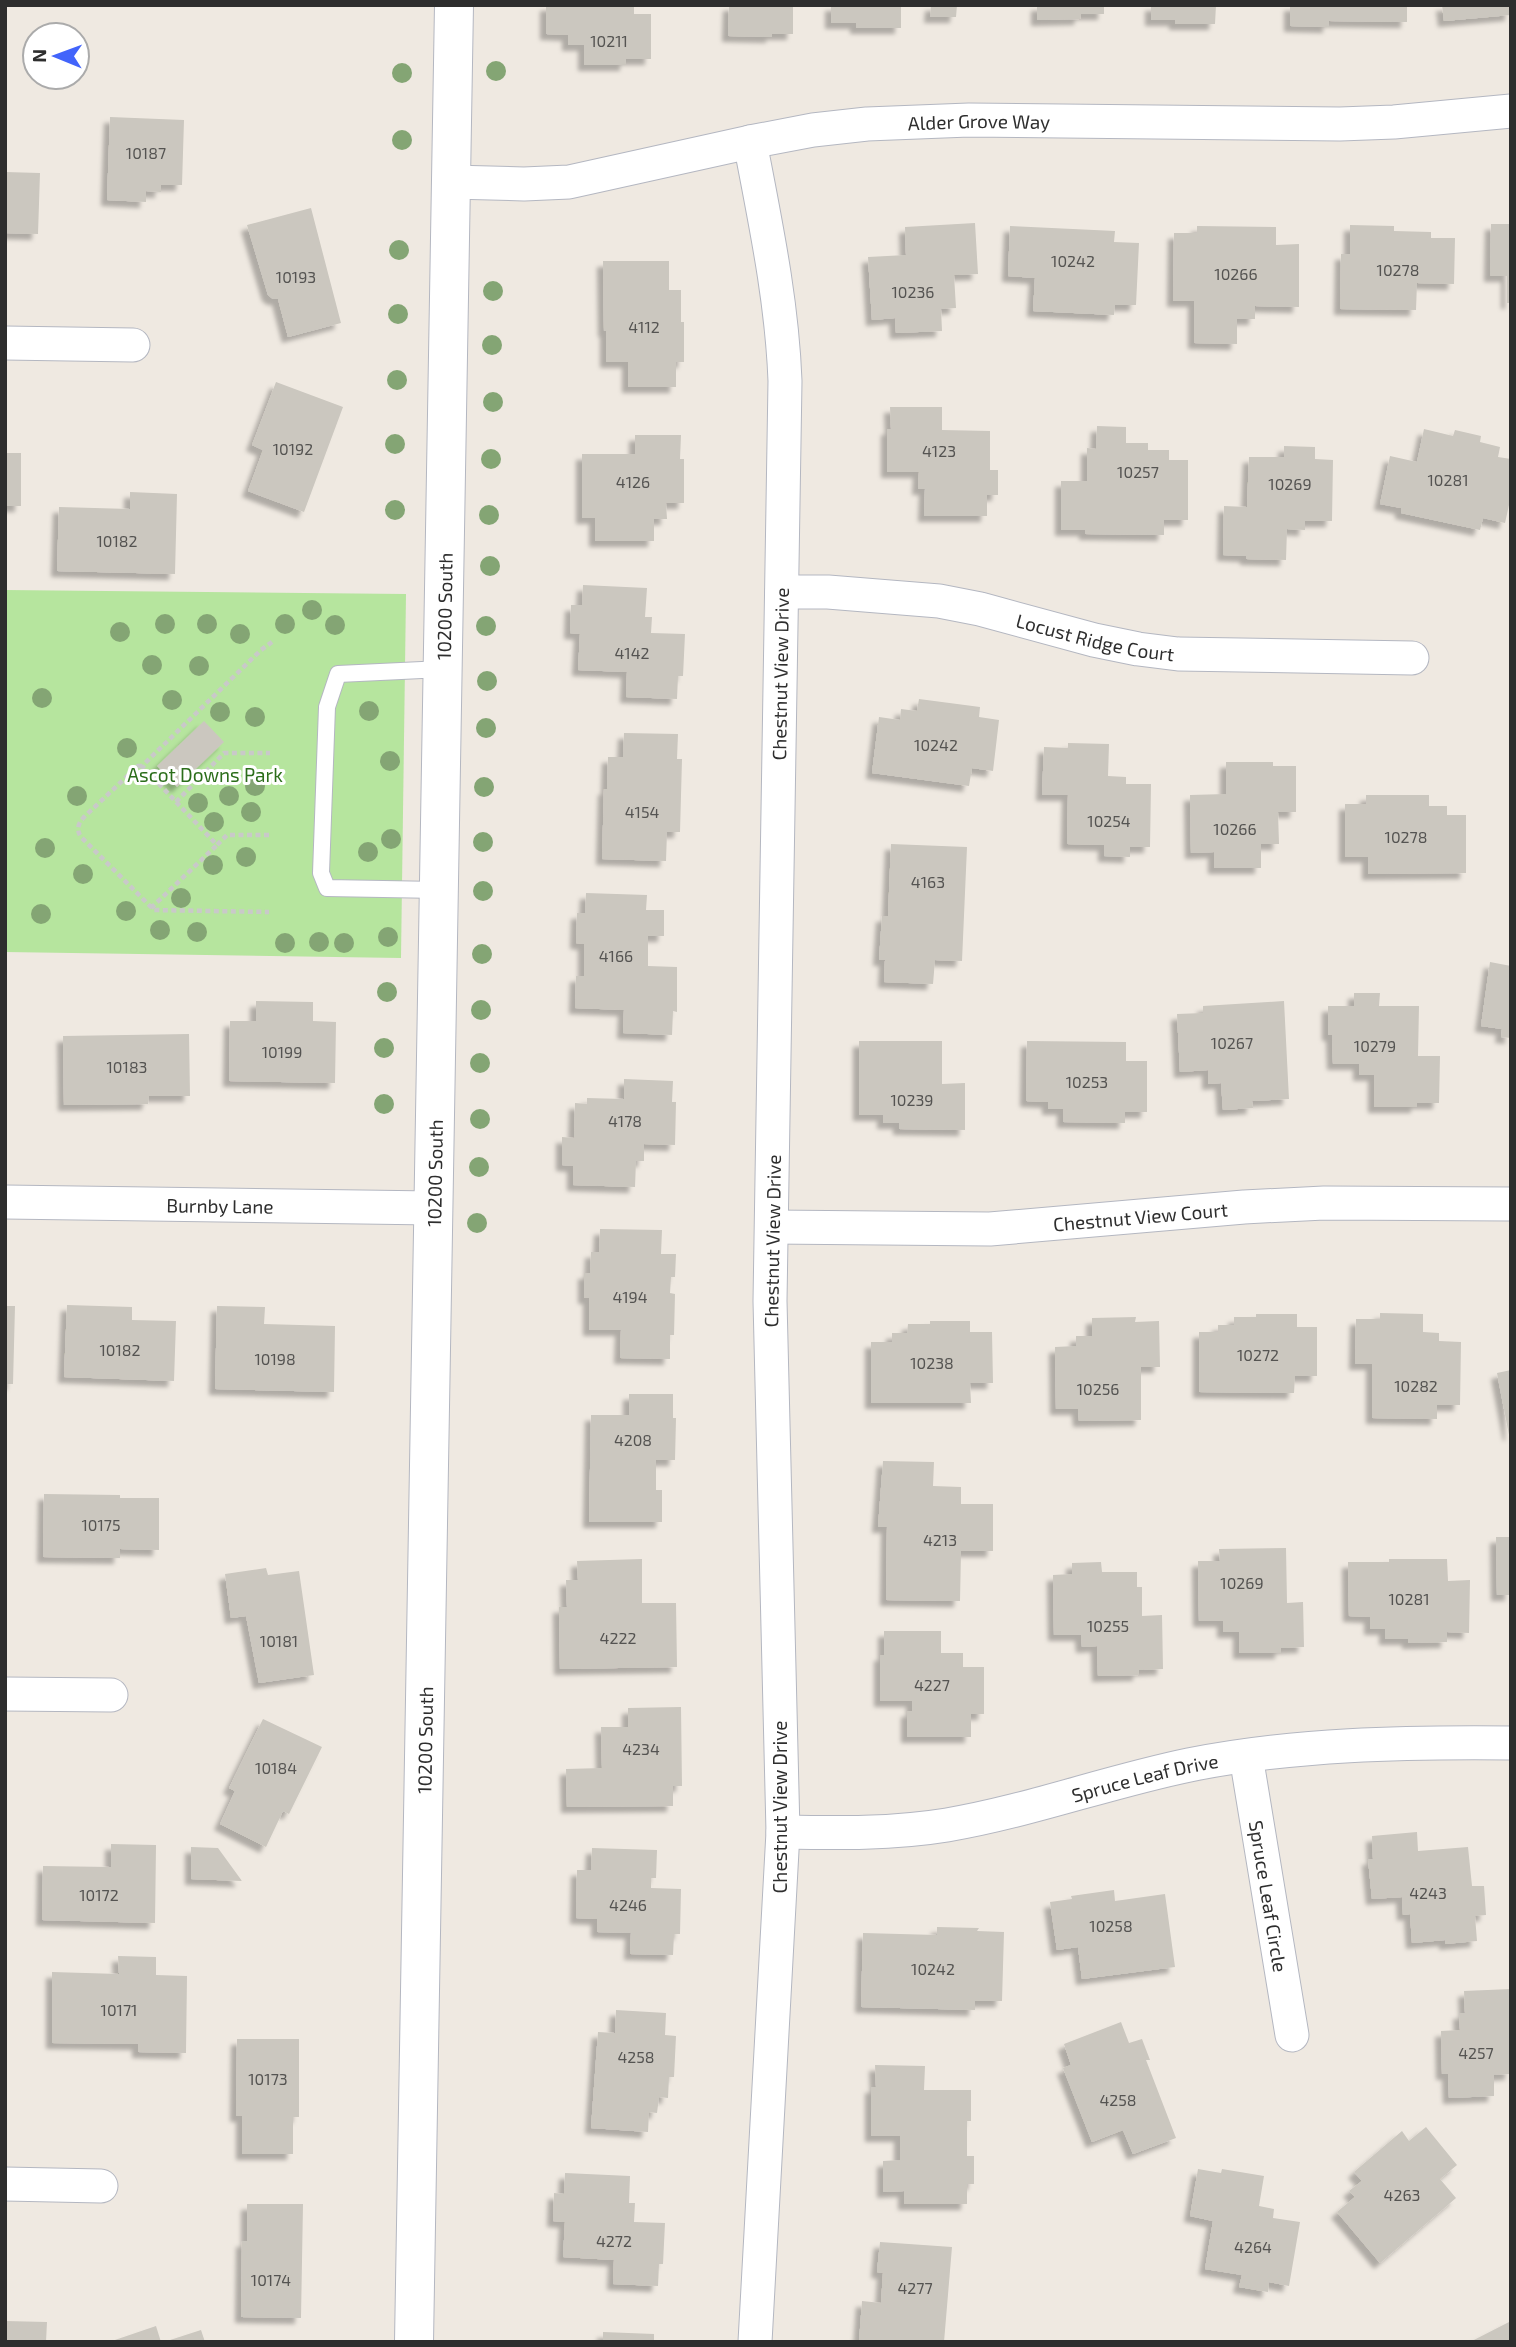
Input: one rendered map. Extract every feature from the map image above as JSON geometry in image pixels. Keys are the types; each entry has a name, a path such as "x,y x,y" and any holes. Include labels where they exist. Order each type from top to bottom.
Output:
{"street":[{"name":"10200 South","path":"414,2342 454,5"},
{"name":"Alder Grove Way","path":"451,182 569,182 813,130 917,121 1316,125 1394,122 1511,111"},
{"name":"Chestnut View Drive","path":"750,142 776,281 783,331 785,381 770,1301 783,1832 755,2342"},
{"path":"5,342 133,345"},
{"name":"Locust Ridge Court","path":"782,593 828,592 939,601 980,609 1094,640 1178,654 1412,658"},
{"name":"Burnby Lane","path":"5,1202 433,1208"},
{"name":"Chestnut View Court","path":"772,1227 990,1229 1244,1207 1324,1203 1511,1203"},
{"path":"5,1694 111,1695"},
{"name":"Spruce Leaf Drive","path":"783,1832 897,1831 947,1825 1189,1765 1246,1756 1352,1744 1511,1743"},
{"name":"Spruce Leaf Circle","path":"1246,1756 1292,2035"},
{"path":"5,2185 101,2186"}],"lane":[{"path":"439,890 327,888 321,873 327,707 338,674 443,669"}],"path":[{"path":"269,912 161,911 151,908 78,831 78,824 272,642"},
{"path":"176,802 224,753 270,753"},
{"path":"142,766 217,845"},
{"path":"151,908 228,835 269,835"}],"green space":[{"name":"Ascot Downs Park","path":"5,590 406,594 401,958 5,952"}],"building":[{"path":"546,5 634,5 634,14 651,14 651,59 626,59 626,65 584,65 584,45 568,45 568,35 546,34"},
{"path":"729,5 793,5 793,34 772,34 772,37 728,36"},
{"path":"831,5 901,5 901,28 856,28 856,23 831,23"},
{"path":"931,5 957,5 956,17 930,17"},
{"path":"1037,5 1104,5 1104,14 1081,14 1080,19 1037,20"},
{"path":"1151,5 1216,5 1215,24 1175,24 1175,20 1151,20"},
{"path":"1290,5 1407,5 1407,22 1329,21 1329,27 1290,26"},
{"path":"1442,5 1511,5 1511,15 1444,21"},
{"path":"110,117 184,120 182,185 161,185 161,192 146,191 146,202 107,200"},
{"path":"5,172 40,173 38,234 5,233"},
{"path":"311,208 341,323 288,337 278,299 268,295 247,225"},
{"path":"975,223 978,274 954,275 956,308 941,309 942,331 896,333 895,318 872,320 868,257 906,255 905,227"},
{"path":"1491,224 1511,224 1511,303 1507,303 1507,276 1490,276"},
{"path":"1350,225 1394,226 1394,231 1431,232 1431,238 1455,238 1454,284 1417,283 1416,310 1340,309 1341,254 1350,254"},
{"path":"1010,226 1115,231 1114,242 1139,243 1136,305 1115,305 1114,315 1033,311 1035,278 1008,276"},
{"path":"1197,226 1276,227 1276,245 1299,244 1299,307 1255,306 1255,319 1237,319 1237,344 1194,343 1194,301 1173,301 1174,233 1197,233"},
{"path":"603,261 669,261 669,290 681,290 681,322 684,322 684,362 676,362 676,387 628,387 628,362 606,362"},
{"path":"276,382 343,407 304,512 248,491 263,450 252,445"},
{"path":"890,407 942,407 942,430 990,431 990,470 998,470 998,495 987,495 987,516 924,516 925,489 918,489 919,472 887,472"},
{"path":"1097,426 1126,427 1126,443 1148,443 1148,450 1169,450 1169,460 1188,460 1188,520 1164,520 1164,535 1085,534 1085,530 1061,530 1061,481 1087,481 1087,448 1096,449"},
{"path":"1424,429 1453,436 1455,430 1481,436 1480,442 1500,447 1498,457 1511,459 1511,496 1505,523 1483,518 1480,530 1401,513 1401,508 1380,504 1390,456 1417,462"},
{"path":"635,435 681,435 684,503 666,503 667,519 654,519 654,541 595,541 595,518 582,518 582,454 635,454"},
{"path":"1284,446 1315,447 1315,459 1333,460 1332,521 1305,521 1305,530 1287,529 1286,560 1246,559 1246,556 1223,555 1224,506 1247,507 1249,457 1284,457"},
{"path":"5,453 21,453 21,506 5,506"},
{"path":"130,492 177,494 175,574 57,571 59,507 130,509"},
{"path":"583,585 647,588 645,617 652,617 651,633 685,634 683,676 678,676 677,699 626,697 627,672 578,670 580,634 570,633 571,605 582,605"},
{"path":"919,699 980,707 979,717 999,720 993,771 972,768 969,786 872,773 879,717 900,720 901,709 917,711"},
{"path":"204,721 224,742 177,787 157,766"},
{"path":"624,733 678,734 677,759 682,759 680,832 667,832 666,861 602,859 604,789 607,789 608,757 623,757"},
{"path":"1068,743 1109,744 1108,776 1126,777 1126,784 1151,784 1150,847 1130,847 1130,857 1104,856 1104,845 1067,844 1068,795 1042,795 1044,747 1068,748"},
{"path":"1226,762 1273,762 1273,766 1296,766 1296,812 1278,812 1279,844 1261,844 1261,868 1214,868 1214,852 1191,853 1190,795 1226,794"},
{"path":"1366,795 1429,795 1429,806 1447,806 1447,815 1466,815 1466,873 1368,874 1368,857 1345,857 1345,804 1366,804"},
{"path":"891,844 967,847 962,961 935,960 933,984 884,982 885,960 879,960 882,916 888,916"},
{"path":"586,893 647,895 646,910 664,910 664,936 648,936 648,966 677,967 677,1012 673,1011 672,1035 623,1033 624,1010 575,1008 576,976 584,976 584,944 576,943 577,913 585,913"},
{"path":"1490,962 1511,966 1511,1038 1501,1037 1502,1029 1481,1026"},
{"path":"1354,993 1380,993 1379,1006 1419,1006 1418,1056 1440,1056 1439,1103 1417,1103 1417,1107 1374,1107 1374,1075 1359,1075 1359,1064 1333,1064 1332,1035 1328,1035 1328,1006 1354,1006"},
{"path":"256,1001 313,1002 313,1021 336,1022 335,1083 229,1081 230,1021 256,1021"},
{"path":"1284,1001 1289,1099 1252,1101 1253,1108 1223,1110 1221,1083 1208,1084 1208,1070 1180,1072 1177,1014 1203,1013 1203,1006"},
{"path":"189,1034 190,1096 149,1096 148,1104 64,1105 63,1036"},
{"path":"859,1041 942,1041 942,1084 965,1083 965,1130 899,1129 899,1123 883,1123 883,1115 859,1115"},
{"path":"1027,1041 1126,1042 1126,1061 1147,1061 1147,1112 1125,1112 1125,1123 1063,1122 1063,1109 1048,1109 1048,1102 1026,1101"},
{"path":"624,1079 673,1081 672,1102 676,1102 675,1145 644,1144 644,1161 636,1161 635,1187 573,1185 573,1166 562,1165 562,1137 574,1138 575,1103 587,1104 587,1098 624,1099"},
{"path":"600,1229 662,1230 661,1254 676,1254 675,1277 671,1277 670,1293 675,1294 674,1335 670,1335 670,1359 620,1358 621,1330 589,1330 589,1298 584,1298 584,1273 590,1273 591,1252 599,1252"},
{"path":"67,1305 132,1307 132,1320 176,1321 174,1381 64,1377"},
{"path":"5,1306 15,1306 13,1384 5,1384"},
{"path":"217,1306 265,1307 264,1324 335,1326 334,1392 215,1389"},
{"path":"1380,1313 1423,1314 1423,1332 1439,1333 1439,1341 1461,1342 1460,1405 1437,1405 1437,1419 1372,1418 1372,1364 1355,1364 1356,1319 1380,1319"},
{"path":"1256,1314 1297,1314 1297,1327 1317,1327 1317,1376 1295,1376 1294,1393 1199,1392 1199,1332 1218,1332 1218,1325 1234,1325 1234,1317 1256,1317"},
{"path":"1136,1317 1135,1322 1159,1321 1160,1367 1141,1367 1141,1420 1079,1421 1078,1409 1056,1409 1055,1347 1076,1346 1076,1336 1092,1336 1092,1318"},
{"path":"930,1321 970,1321 970,1332 992,1332 993,1383 970,1383 971,1403 871,1403 871,1342 892,1342 892,1333 907,1333 908,1324 930,1324"},
{"path":"1511,1370 1511,1435 1509,1435 1497,1373"},
{"path":"629,1394 673,1394 673,1418 676,1418 675,1460 656,1460 656,1490 662,1490 662,1522 589,1522 591,1415 629,1415"},
{"path":"883,1461 934,1462 933,1486 961,1487 961,1504 993,1504 993,1551 961,1551 960,1601 886,1600 887,1527 878,1527"},
{"path":"44,1494 159,1498 159,1550 120,1549 120,1558 43,1557"},
{"path":"1496,1537 1511,1537 1511,1595 1497,1595"},
{"path":"1286,1548 1287,1603 1303,1602 1304,1647 1281,1648 1281,1653 1239,1653 1239,1632 1223,1632 1223,1621 1199,1621 1198,1561 1220,1561 1219,1549"},
{"path":"642,1559 642,1603 676,1603 677,1667 560,1669 559,1607 567,1607 566,1580 578,1580 577,1561"},
{"path":"1389,1559 1447,1559 1448,1581 1470,1580 1469,1633 1447,1632 1447,1642 1408,1643 1408,1639 1385,1639 1385,1629 1370,1629 1370,1617 1349,1616 1348,1562 1389,1562"},
{"path":"1101,1562 1102,1572 1137,1572 1137,1587 1142,1587 1142,1616 1162,1615 1163,1669 1139,1670 1139,1675 1098,1676 1097,1646 1082,1647 1081,1635 1054,1635 1053,1575 1072,1574 1072,1563"},
{"path":"266,1568 268,1575 299,1571 314,1675 259,1683 246,1616 231,1618 225,1574"},
{"path":"884,1631 941,1631 941,1653 963,1653 963,1667 984,1667 984,1714 971,1714 971,1737 907,1737 907,1711 912,1711 912,1701 880,1701 880,1655 884,1655"},
{"path":"681,1707 682,1786 673,1786 673,1806 567,1807 566,1769 602,1768 601,1727 628,1727 628,1708"},
{"path":"263,1719 322,1747 289,1814 283,1811 266,1847 220,1824 235,1791 229,1788"},
{"path":"1417,1832 1418,1851 1468,1847 1472,1886 1484,1886 1486,1915 1475,1916 1477,1941 1412,1943 1410,1914 1403,1915 1402,1897 1372,1899 1368,1859 1373,1859 1372,1836"},
{"path":"111,1844 156,1845 155,1923 42,1920 43,1866 111,1867"},
{"path":"191,1847 218,1848 242,1881 191,1879"},
{"path":"592,1848 657,1850 656,1878 651,1878 651,1888 681,1889 680,1934 674,1934 673,1955 630,1954 631,1933 597,1932 597,1919 576,1918 577,1870 591,1870"},
{"path":"1114,1890 1115,1901 1165,1894 1175,1967 1082,1979 1078,1947 1057,1950 1050,1902"},
{"path":"937,1927 979,1928 977,1931 1004,1932 1002,2001 975,2001 975,2010 861,2007 863,1933 937,1935"},
{"path":"118,1956 156,1957 156,1975 187,1976 186,2053 138,2052 138,2044 52,2043 52,1972 119,1974"},
{"path":"1511,1989 1511,2074 1494,2075 1494,2096 1449,2098 1448,2074 1442,2074 1441,2031 1460,2030 1459,2013 1465,2013 1464,1991"},
{"path":"616,2010 666,2013 665,2035 676,2036 674,2077 669,2077 668,2098 659,2097 657,2113 649,2112 648,2132 591,2128 598,2032 615,2033"},
{"path":"1121,2022 1129,2043 1142,2039 1150,2060 1146,2060 1176,2138 1133,2154 1123,2130 1092,2142 1063,2068 1071,2065 1064,2044"},
{"path":"237,2039 299,2039 299,2117 293,2117 293,2154 242,2154 242,2116 236,2116"},
{"path":"875,2065 925,2066 924,2090 971,2090 971,2121 967,2121 967,2156 974,2156 974,2184 967,2184 967,2204 904,2204 904,2191 883,2192 883,2161 900,2160 900,2136 871,2136 871,2087 876,2087"},
{"path":"1426,2127 1457,2165 1440,2179 1456,2198 1380,2263 1337,2212 1355,2197 1349,2191 1362,2181 1354,2172 1402,2131 1409,2141"},
{"path":"1198,2169 1221,2173 1222,2169 1264,2176 1259,2206 1274,2209 1273,2218 1300,2222 1289,2286 1269,2282 1268,2292 1239,2287 1242,2275 1205,2269 1213,2221 1190,2216"},
{"path":"565,2173 630,2176 629,2203 635,2203 634,2222 665,2223 663,2264 659,2264 658,2286 613,2284 614,2260 563,2257 565,2222 553,2221 554,2193 564,2194"},
{"path":"247,2204 303,2204 301,2318 241,2317 242,2241 247,2241"},
{"path":"880,2242 952,2247 944,2342 859,2342 862,2301 881,2303 883,2273 877,2272"},
{"path":"5,2321 47,2322 46,2342 5,2342"},
{"path":"1511,2321 1511,2342 1470,2342"},
{"path":"156,2326 161,2342 112,2342 112,2341"},
{"path":"201,2330 205,2342 167,2342 167,2341"},
{"path":"603,2332 654,2334 654,2342 603,2342"}]}
